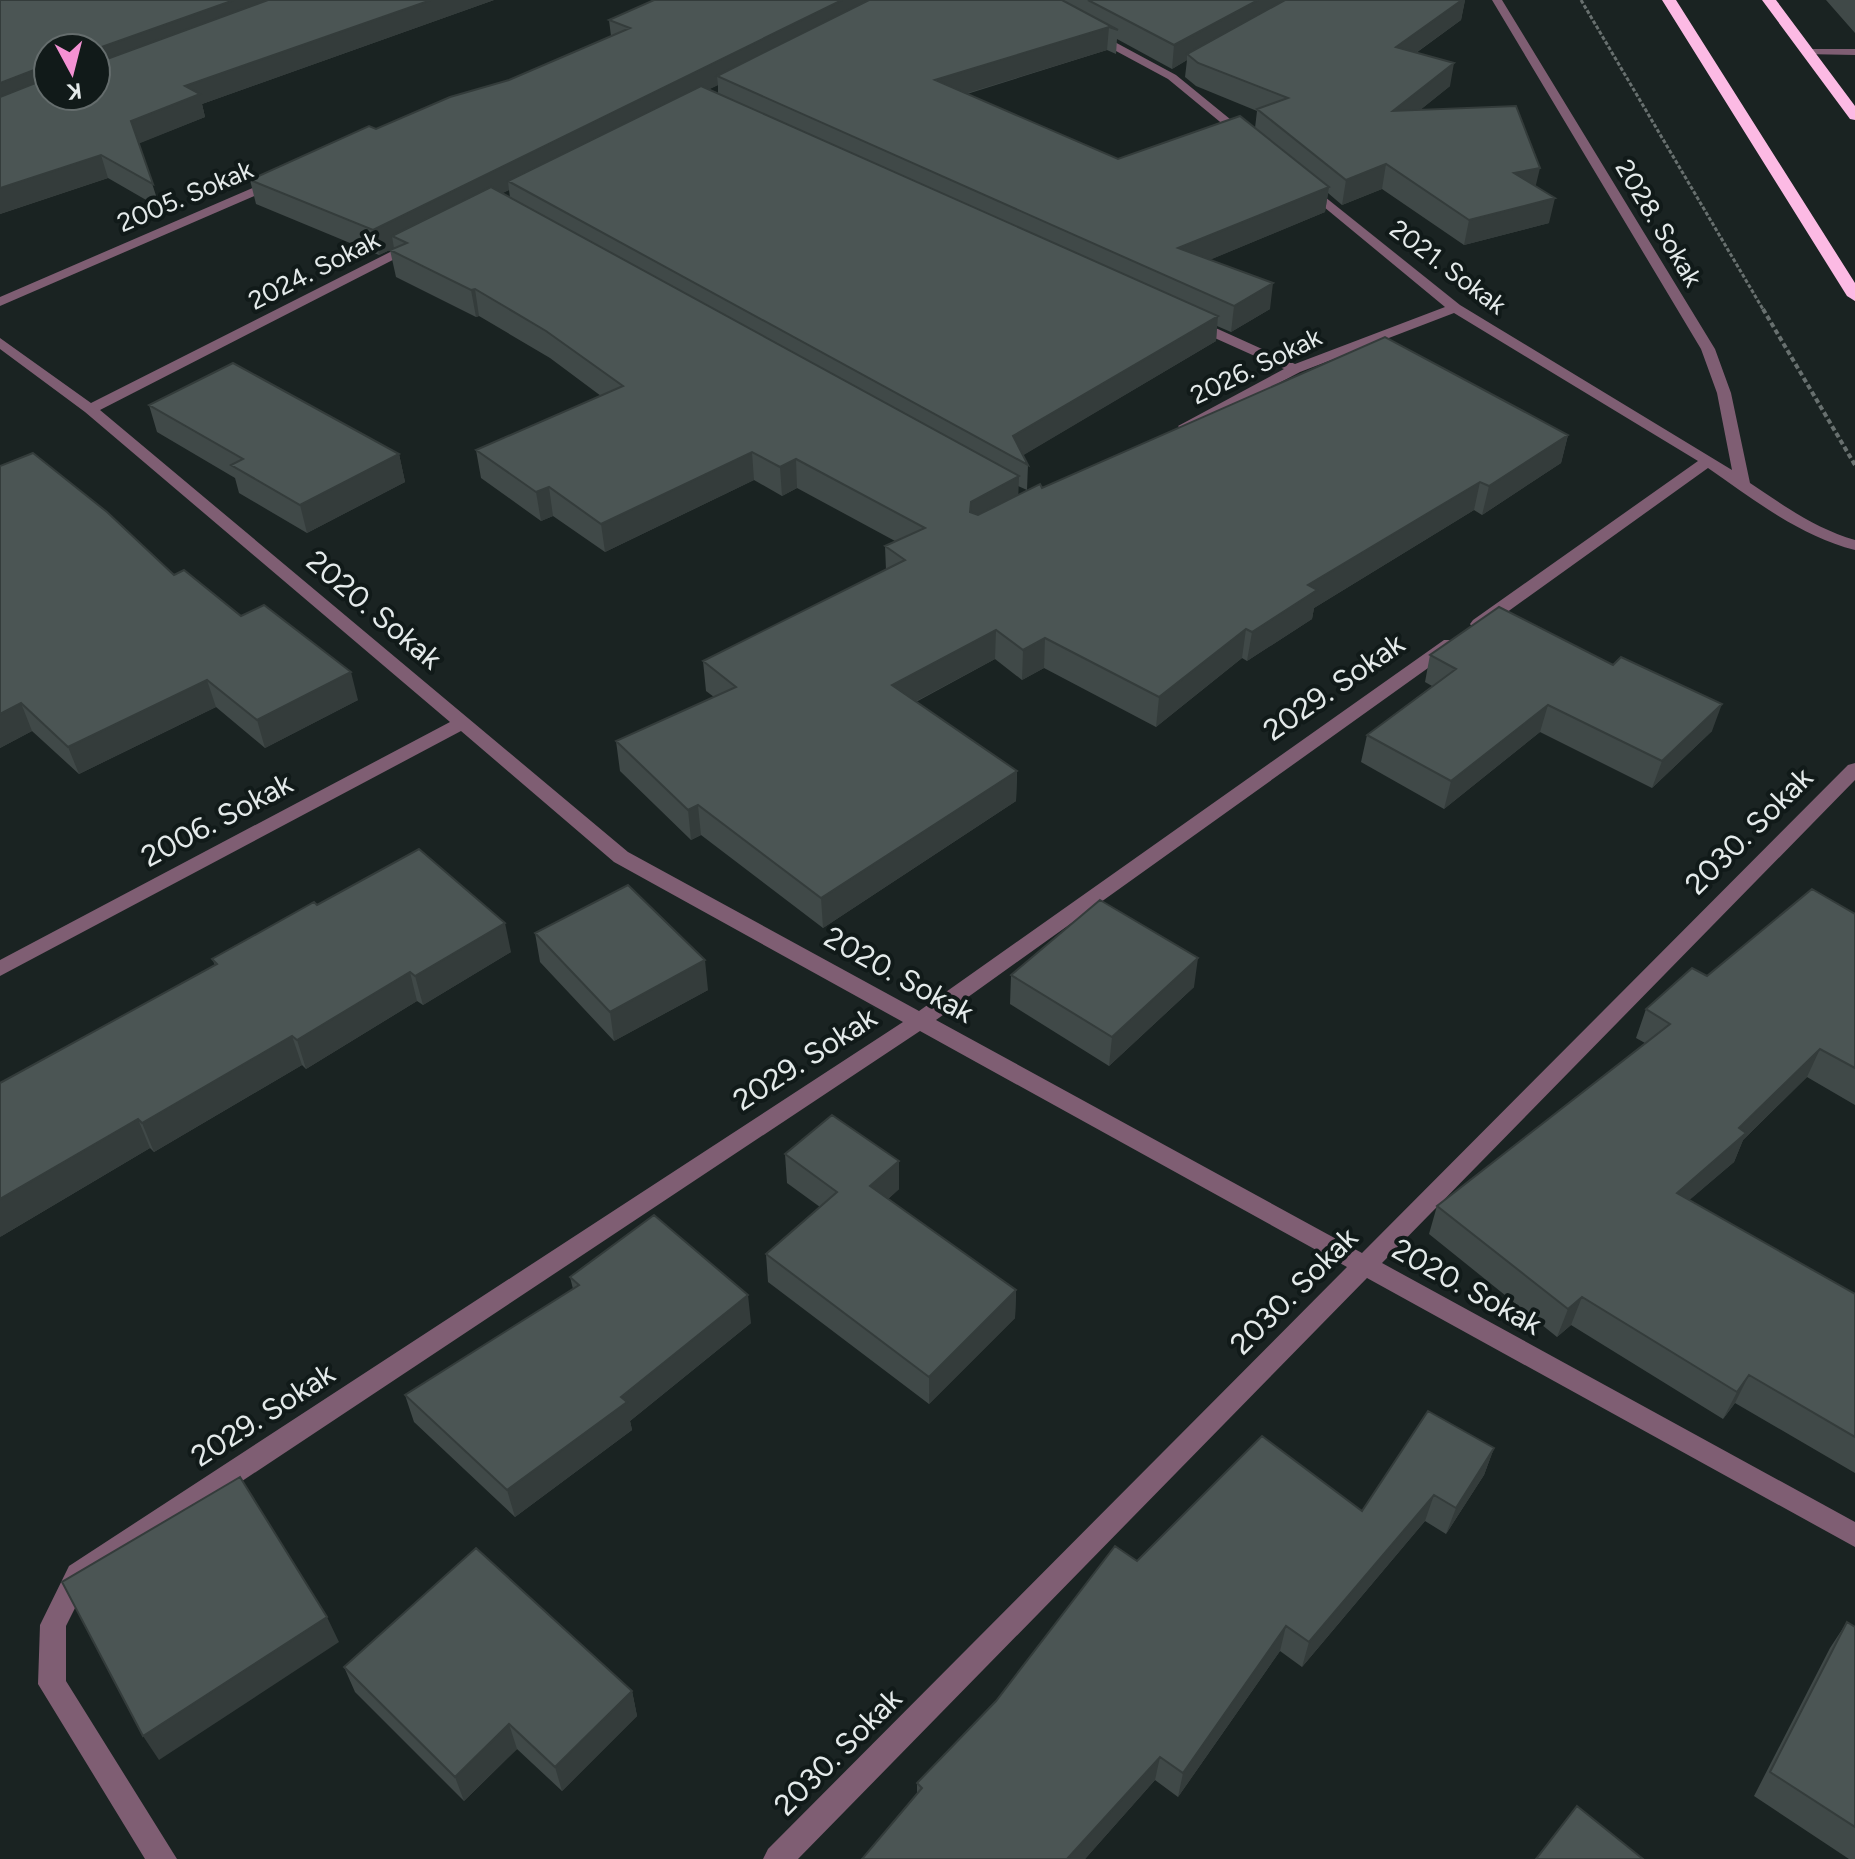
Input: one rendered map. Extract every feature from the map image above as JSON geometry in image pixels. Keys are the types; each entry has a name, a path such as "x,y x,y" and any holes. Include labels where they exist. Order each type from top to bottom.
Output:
{"highway":[{"path":"1669,0 1855,296"},
{"path":"1769,0 1855,116"}],"street":[{"name":"2028. Sokak","path":"1497,0 1708,349 1724,393 1743,486"},
{"path":"1082,28 1172,77 1258,147"},
{"path":"1807,52 1855,52"},
{"path":"1172,77 1186,70"},
{"name":"2005. Sokak","path":"0,302 290,176"},
{"name":"2021. Sokak","path":"1295,177 1455,308 1830,538 1855,545"},
{"name":"2024. Sokak","path":"90,409 426,240"},
{"name":"2026. Sokak","path":"1172,433 1295,369 1455,308"},
{"path":"1179,317 1295,369"},
{"name":"2020. Sokak","path":"0,342 90,409 621,857 1855,1535"},
{"name":"2029. Sokak","path":"162,1859 52,1684 53,1625 78,1575 920,1021 1708,461"},
{"name":"2006. Sokak","path":"0,969 462,723"},
{"name":"2030. Sokak","path":"778,1859 1855,769"}],"path":[{"path":"1581,0 1855,465"}],"building":[{"path":"0,0 234,0 112,43 112,32 32,32 32,71 0,83"},
{"path":"268,0 431,0 185,86 200,94 131,121 153,184 101,155 0,188 0,97 32,84 32,112 112,112 112,57"},
{"path":"654,0 842,0 373,230 250,180 369,126 376,129 450,97 509,80 630,28 609,20"},
{"path":"869,0 1062,0 1118,30 1109,27 935,80 1118,159 1240,116 1329,187 1178,248 1273,283 1234,306 717,76"},
{"path":"1088,0 1258,0 1174,45"},
{"path":"1285,0 1462,0 1396,47 1454,63 1393,111 1516,106 1540,168 1514,173 1555,198 1469,220 1386,164 1346,180 1257,109 1288,98 1198,63 1187,54"},
{"path":"701,86 1218,316 1013,436 1028,465 508,181"},
{"path":"491,187 1019,476 971,502 970,512 978,515 1040,484 1042,488 1385,337 1568,435 1489,486 1480,482 1308,585 1317,590 1252,632 1246,629 1159,697 1045,638 1023,650 996,630 892,685 1017,771 821,898 698,805 688,810 616,741 736,687 703,661 905,560 885,546 925,528 796,459 780,467 752,452 601,524 549,487 536,492 476,450 623,386 546,331 475,289 471,290 390,250 407,243 392,236"},
{"path":"233,363 399,454 300,505 231,465 243,459 149,405"},
{"path":"33,453 107,512 174,575 184,570 241,616 264,605 351,672 257,720 207,680 68,747 21,703 0,714 0,466"},
{"path":"1499,607 1613,665 1621,657 1722,704 1662,761 1548,705 1451,781 1367,735 1456,669 1430,655"},
{"path":"419,849 505,923 415,976 410,972 297,1040 292,1036 142,1123 138,1119 0,1199 0,1083 217,964 212,959 314,902 317,905"},
{"path":"628,885 705,960 610,1012 535,933"},
{"path":"1812,889 1855,914 1855,1068 1820,1049 1739,1128 1746,1133 1677,1193 1855,1294 1855,1437 1749,1375 1737,1392 1582,1297 1568,1309 1437,1206 1670,1024 1646,1009 1692,968 1707,976"},
{"path":"1100,900 1198,958 1112,1037 1011,975"},
{"path":"832,1115 899,1161 870,1186 1016,1290 929,1377 766,1254 837,1192 785,1154"},
{"path":"654,1215 748,1295 621,1397 627,1402 507,1490 405,1395 579,1285 570,1277"},
{"path":"1428,1411 1494,1448 1456,1508 1434,1495 1309,1642 1286,1626 1183,1773 1160,1757 1067,1859 862,1859 922,1788 917,1783 996,1701 1115,1546 1137,1561 1262,1436 1362,1511"},
{"path":"240,1477 327,1617 143,1736 62,1582"},
{"path":"476,1548 632,1691 555,1767 509,1724 455,1777 344,1667"},
{"path":"1847,1622 1855,1627 1855,1827 1770,1772"},
{"path":"1577,1806 1643,1859 1536,1859"}]}
